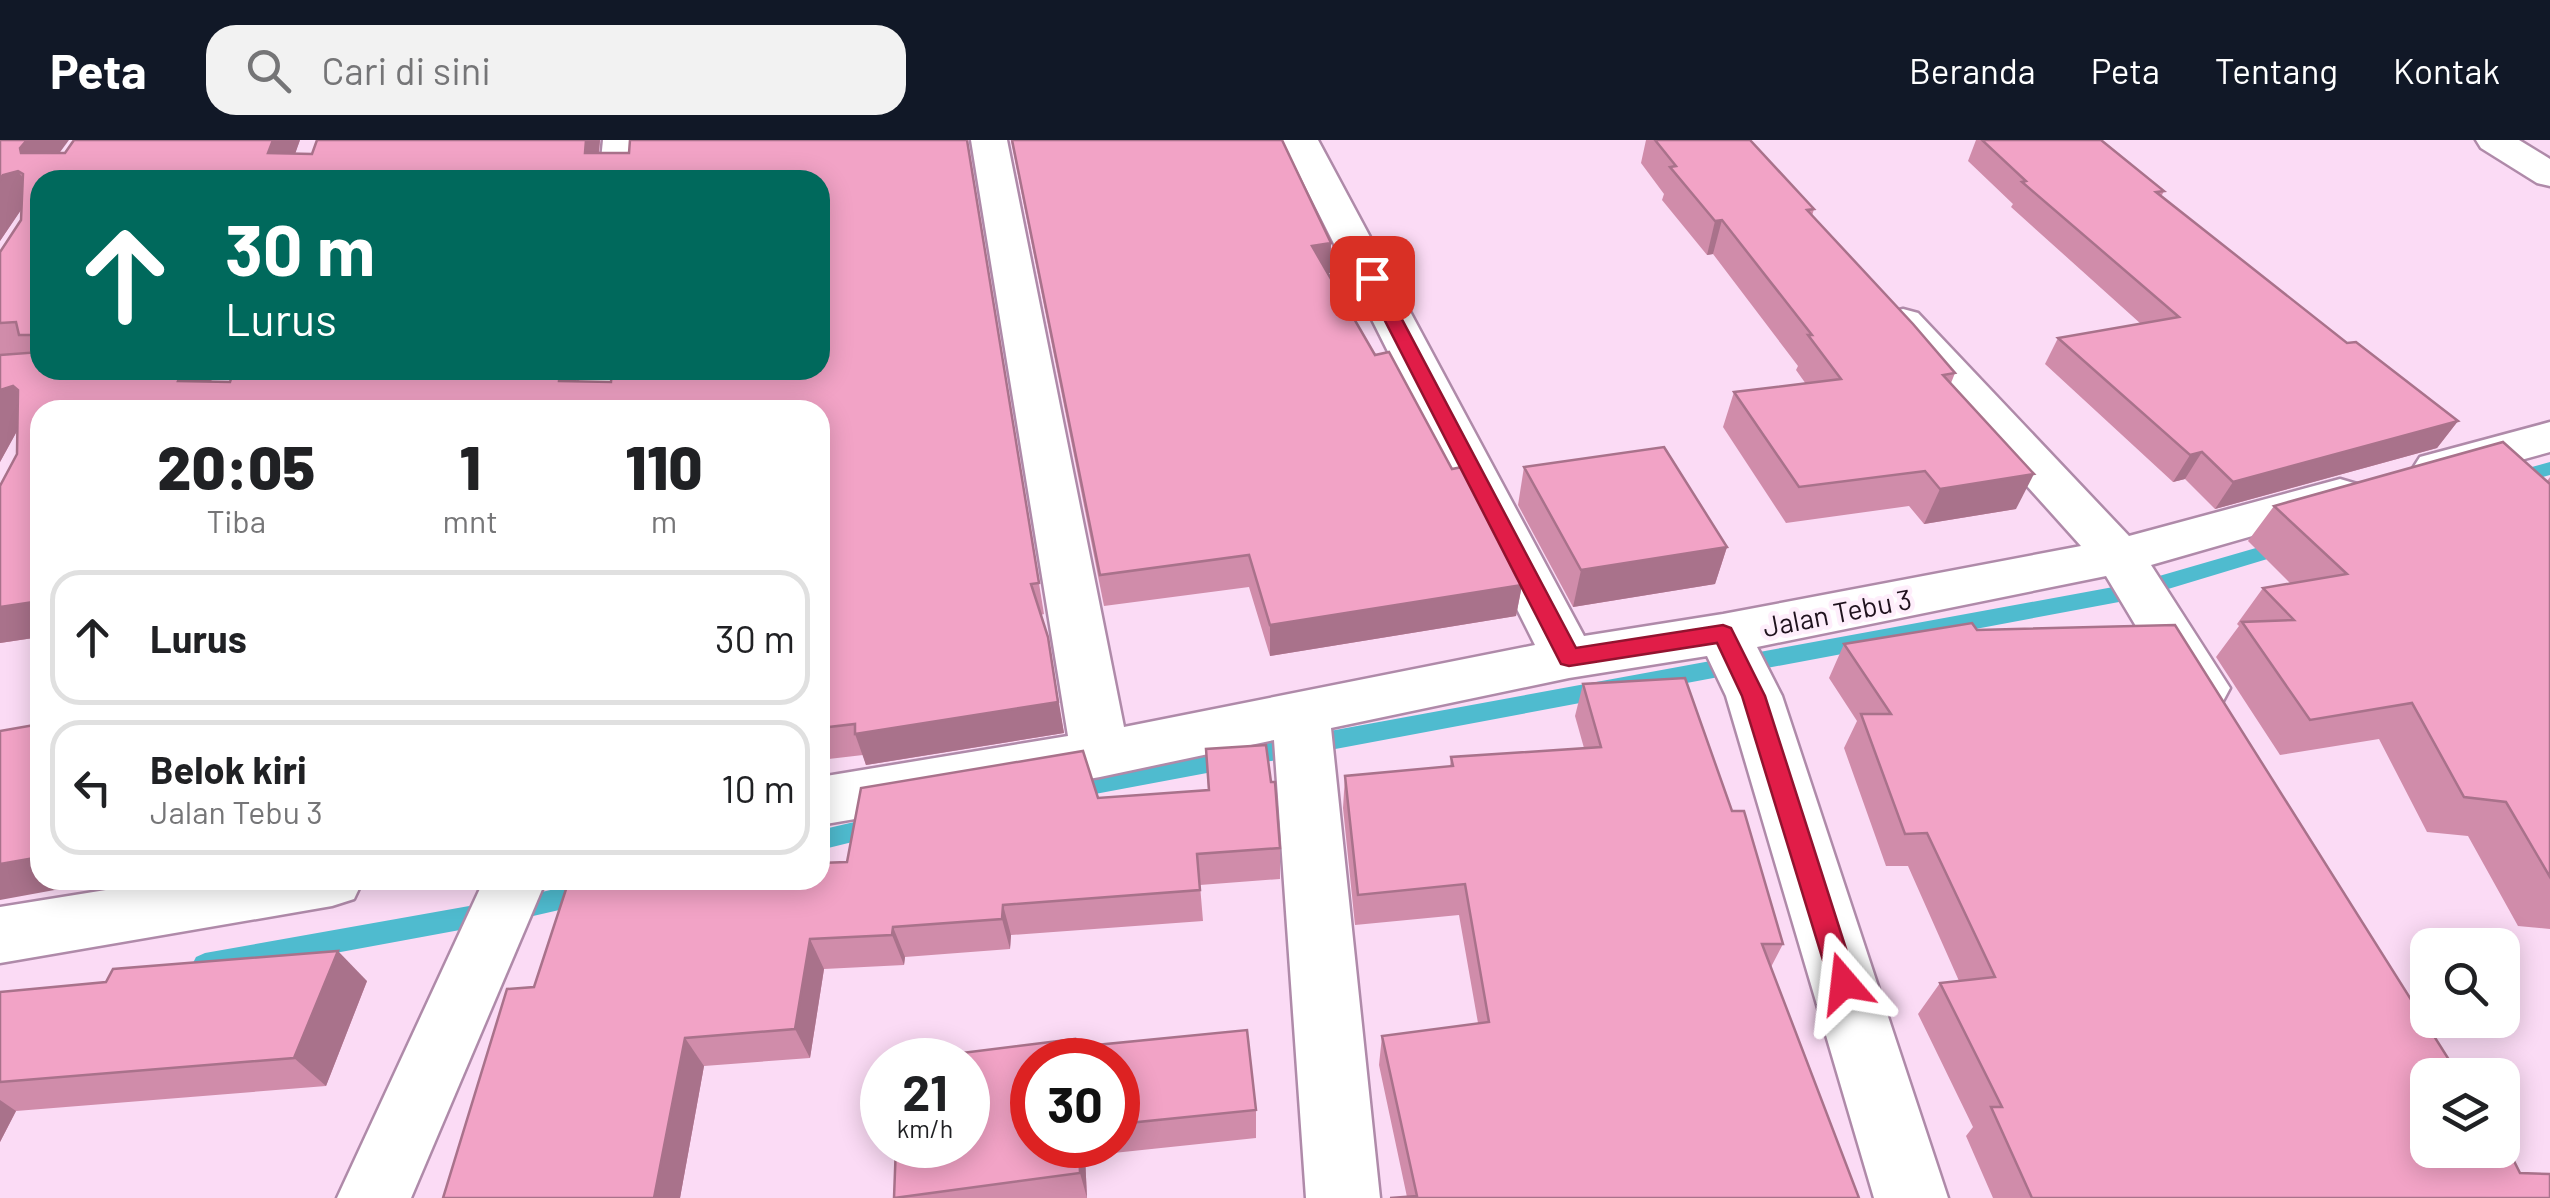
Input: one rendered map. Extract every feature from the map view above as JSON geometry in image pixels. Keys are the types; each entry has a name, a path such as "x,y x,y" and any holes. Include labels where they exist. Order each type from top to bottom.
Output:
{"street":[{"path":"619,170 621,140"},
{"path":"989,140 1100,754"},
{"path":"1300,140 1569,658"},
{"path":"2494,140 2550,175"},
{"path":"1880,298 2124,562 2234,740"},
{"name":"Jalan Tebu 3","path":"830,799 1100,754 1304,746 1569,658 1735,658 2124,562 2487,461 2550,436"},
{"path":"1735,658 1911,1198"},
{"path":"1304,746 1344,1198"},
{"path":"42,913 244,890"},
{"path":"374,1198 512,890"}],"building":[{"path":"0,140 27,140 20,148 21,153 65,153 74,140 273,140 268,153 312,154 317,140 586,140 585,153 629,153 630,140 967,140 1039,583 1031,584 1048,637 1058,702 855,734 855,724 830,727 830,400 30,400 30,602 0,607 0,486 17,454 18,390 13,386 0,390 0,355 30,353 30,380 830,380 830,170 30,170 30,335 19,335 16,322 0,323 0,252 21,220 23,174 18,171 3,175 0,180"},
{"path":"1012,140 1282,140 1331,243 1312,246 1375,355 1389,352 1452,469 1462,467 1522,585 1270,625 1249,555 1100,575"},
{"path":"1655,140 1750,140 1814,209 1807,210 1955,373 1943,375 2034,474 1940,489 1925,471 1799,487 1734,392 1841,379 1808,335 1812,335 1722,220 1715,221 1670,167 1676,166"},
{"path":"1982,140 2101,140 2164,191 2156,192 2347,343 2356,342 2458,421 2233,482 2202,452 2190,455 2058,338 2179,317 2022,182 2026,181"},
{"path":"2503,442 2550,484 2550,877 2506,802 2464,797 2412,703 2310,720 2242,622 2294,620 2263,588 2347,574 2274,506"},
{"path":"1664,447 1727,547 1581,570 1524,467"},
{"path":"1972,623 1977,630 2175,625 2410,998 2410,1038 2435,1038 2448,1058 2410,1058 2410,1168 2518,1168 2520,1173 2550,1174 2550,1198 2032,1198 1991,1107 2002,1107 1940,983 1995,977 1927,833 1905,834 1861,714 1891,714 1844,644"},
{"path":"1685,678 1732,811 1744,811 1783,944 1762,944 1859,1198 1390,1198 1417,1196 1382,1036 1489,1022 1465,884 1358,895 1345,776 1453,766 1451,757 1601,747 1583,684"},
{"path":"30,726 30,859 0,864 0,731"},
{"path":"1266,745 1271,782 1275,782 1280,848 1197,854 1200,890 1003,905 1002,919 893,927 892,935 810,939 795,1029 685,1038 654,1198 443,1198 507,989 534,987 566,890 830,890 830,863 847,862 861,788 1083,751 1098,798 1209,790 1206,749"},
{"path":"338,951 294,1058 0,1082 0,992 106,982 113,969"},
{"path":"1247,1030 1256,1110 1140,1122 1140,1041"},
{"path":"1010,1047 1010,1168 1080,1168 1080,1173 894,1198 895,1168 990,1168 990,1050"}],"waterway":[{"path":"2509,480 2550,468"},
{"path":"1063,790 2135,591 2287,546"},
{"path":"830,838 880,826"},
{"path":"205,965 598,890"}],"route":[{"path":"1372,278 1569,658 1723,634 1754,696 1844,983"}]}
